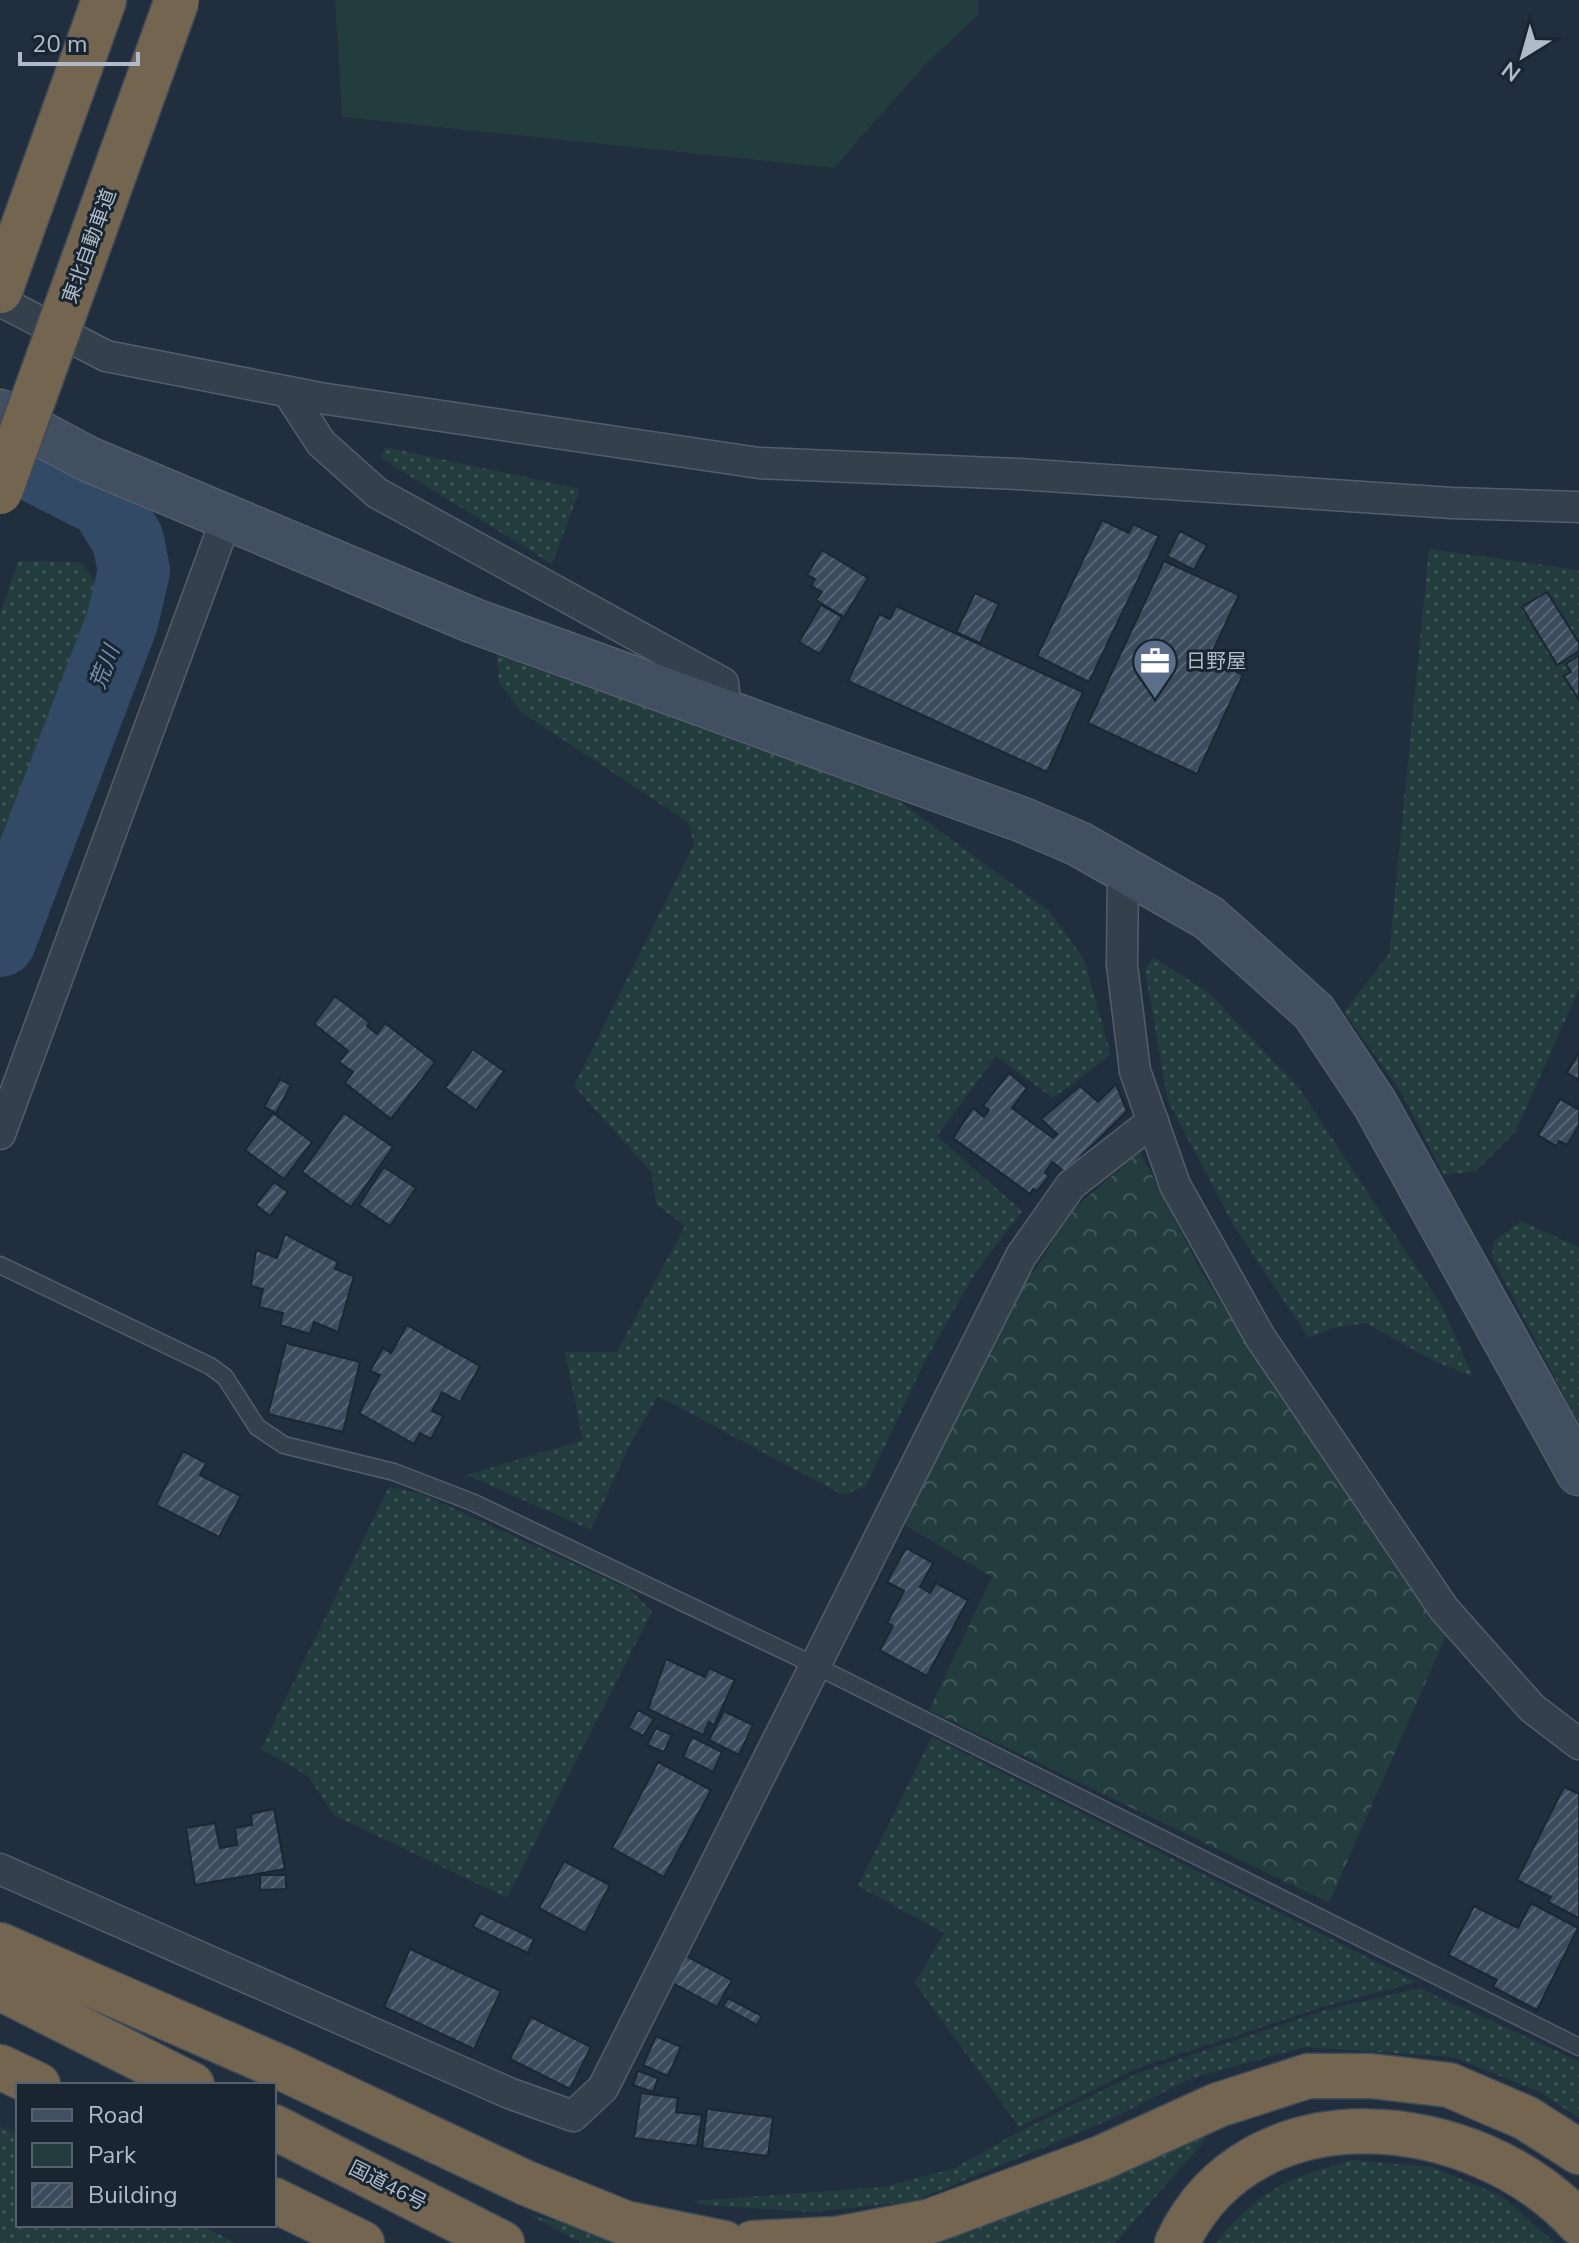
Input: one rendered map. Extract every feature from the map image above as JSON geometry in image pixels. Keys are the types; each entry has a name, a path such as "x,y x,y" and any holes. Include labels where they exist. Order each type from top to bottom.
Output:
{"highway":[{"path":"0,291 104,0"},
{"name":"東北自動車道","path":"0,492 177,0"},
{"path":"0,1945 284,2069 526,2183 625,2223 724,2243"},
{"path":"0,1988 188,2083"},
{"path":"0,2067 34,2083"},
{"path":"753,2243 836,2239 931,2221 1101,2158 1218,2105 1308,2076 1371,2076 1449,2085 1526,2118 1579,2152"},
{"name":"国道46号","path":"276,2128 502,2243"},
{"path":"1177,2243 1187,2222 1227,2178 1268,2150 1321,2134 1372,2129 1426,2137 1483,2155 1531,2183 1579,2223"},
{"path":"276,2201 362,2243"}],"street":[{"path":"0,301 106,356 288,392 759,463 1579,507"},
{"path":"288,392 321,443 377,493 723,683 726,711"},
{"path":"0,412 88,459 474,621 1023,820 1079,844 1123,872 1209,918 1314,1012 1375,1104 1579,1473"},
{"path":"0,1134 227,517"},
{"path":"1123,872 1122,965 1135,1071 1175,1185 1260,1337 1444,1609 1532,1708 1579,1744"},
{"path":"0,1869 509,2093 573,2116 603,2088 1021,1256 1071,1185 1153,1121"}],"lane":[{"path":"0,1265 210,1366 225,1377 257,1427 284,1445 394,1472 472,1502 814,1665 1579,2047"}],"green space":[{"path":"335,0 978,0 978,15 925,65 834,168 342,117"},
{"path":"385,447 580,489 552,564 381,458"},
{"path":"1429,549 1579,570 1579,989 1515,1132 1476,1171 1444,1175 1400,1090 1344,1012 1389,954"},
{"path":"18,561 80,562 108,597 0,885 0,615"},
{"path":"496,650 898,800 1049,911 1084,959 1111,1055 1053,1098 996,1056 937,1136 1022,1211 975,1273 925,1361 866,1486 843,1495 658,1396 629,1446 591,1530 467,1475 583,1440 565,1352 617,1352 685,1226 656,1204 652,1173 574,1086 694,844 688,822 521,712 499,682"},
{"path":"1153,957 1208,992 1299,1088 1443,1308 1473,1377 1434,1361 1366,1323 1331,1328 1309,1338 1234,1226 1168,1101 1145,970"},
{"path":"1140,1152 1201,1271 1277,1391 1446,1636 1329,1903 929,1710 992,1577 900,1522 1018,1278 1034,1272 1071,1211"},
{"path":"1521,1221 1579,1247 1579,1424 1492,1257 1494,1241"},
{"path":"389,1487 420,1493 629,1589 652,1611 507,1898 334,1815 308,1776 261,1749"},
{"path":"932,1737 1416,1982 1322,2007 1137,2068 1019,2127 915,1983 944,1933 858,1886"},
{"path":"1419,1988 1579,2061 1579,2118 1540,2092 1453,2057 1305,2047 1192,2078 1107,2121 914,2201 813,2212 707,2205 692,2201 884,2187 955,2168 1018,2132 1138,2073 1323,2011"},
{"path":"0,2126 16,2133 16,2227 204,2227 236,2243 0,2243"},
{"path":"1194,2136 1207,2138 1115,2243 931,2243"},
{"path":"1351,2160 1432,2167 1502,2196 1555,2243 1215,2243 1247,2210 1275,2189 1307,2174"},
{"path":"528,2214 637,2243 581,2243"}],"building":[{"path":"1102,520 1129,533 1133,524 1159,536 1089,682 1037,656"},
{"path":"1180,531 1207,545 1194,570 1167,556"},
{"path":"822,550 868,578 844,617 816,600 822,592 811,586 815,579 807,575"},
{"path":"1164,561 1239,595 1209,659 1243,675 1197,774 1088,723"},
{"path":"1547,592 1579,643 1579,651 1557,665 1522,607"},
{"path":"975,593 999,604 980,643 956,632"},
{"path":"821,605 842,617 820,654 799,642"},
{"path":"896,606 1083,692 1047,772 848,681 879,614 890,619"},
{"path":"1579,655 1579,700 1564,676 1571,672 1566,664"},
{"path":"335,996 369,1022 367,1026 377,1034 385,1023 435,1062 391,1119 345,1083 353,1072 339,1062 348,1051 314,1024"},
{"path":"473,1049 504,1071 476,1110 445,1088"},
{"path":"1579,1052 1579,1080 1567,1073"},
{"path":"1009,1073 1027,1088 1012,1108 1053,1138 1057,1134 1041,1119 1080,1086 1098,1102 1116,1084 1127,1111 1065,1172 1052,1162 1045,1173 1049,1176 1037,1191 1033,1189 1030,1194 953,1138 973,1108 984,1117 989,1110 983,1106"},
{"path":"280,1079 291,1085 276,1113 264,1107"},
{"path":"1560,1099 1579,1110 1579,1125 1567,1145 1559,1141 1556,1146 1538,1135"},
{"path":"273,1113 312,1142 284,1179 245,1150"},
{"path":"344,1113 393,1147 351,1207 302,1172"},
{"path":"384,1167 416,1188 390,1226 359,1205"},
{"path":"274,1182 288,1192 270,1216 256,1205"},
{"path":"285,1234 338,1262 335,1269 354,1276 338,1332 314,1322 310,1334 280,1325 283,1313 259,1307 263,1289 251,1286 256,1250 277,1258"},
{"path":"407,1325 480,1366 460,1402 442,1392 432,1411 443,1416 431,1439 420,1433 414,1444 359,1413 380,1375 370,1371 383,1348 391,1353"},
{"path":"286,1343 360,1362 343,1432 268,1414"},
{"path":"183,1451 206,1463 200,1475 241,1496 219,1537 156,1505"},
{"path":"906,1548 933,1563 920,1587 930,1593 936,1583 968,1600 927,1676 880,1650 893,1626 887,1623 904,1591 887,1582"},
{"path":"666,1659 705,1677 709,1668 735,1680 714,1725 709,1722 703,1735 648,1709"},
{"path":"638,1710 654,1719 643,1736 628,1728"},
{"path":"724,1711 753,1725 739,1755 709,1740"},
{"path":"656,1728 672,1735 664,1752 647,1745"},
{"path":"692,1737 722,1752 713,1772 683,1757"},
{"path":"658,1762 711,1790 664,1877 612,1848"},
{"path":"1564,1787 1579,1794 1579,1918 1548,1902 1551,1897 1517,1880"},
{"path":"274,1809 285,1869 195,1885 186,1828 215,1823 220,1848 237,1845 235,1828 252,1825 251,1814"},
{"path":"564,1861 610,1885 585,1933 539,1908"},
{"path":"260,1875 286,1875 286,1889 260,1890"},
{"path":"1531,1903 1578,1928 1537,2010 1493,1987 1497,1980 1448,1955 1474,1906 1518,1928"},
{"path":"480,1913 534,1939 528,1953 473,1927"},
{"path":"410,1949 501,1991 474,2049 384,2007"},
{"path":"686,1956 732,1980 717,2007 672,1983"},
{"path":"728,1998 762,2016 757,2025 723,2006"},
{"path":"531,2017 591,2047 570,2089 510,2059"},
{"path":"656,2036 681,2047 668,2076 643,2065"},
{"path":"638,2071 658,2078 653,2092 633,2085"},
{"path":"641,2093 678,2098 676,2112 702,2115 697,2146 634,2138"},
{"path":"707,2109 773,2117 768,2156 702,2148"}],"waterway":[{"name":"荒川","path":"0,449 105,502 128,540 134,571 122,622 0,941"}],"place":[{"name":"日野屋","path":"1155,700"}]}
